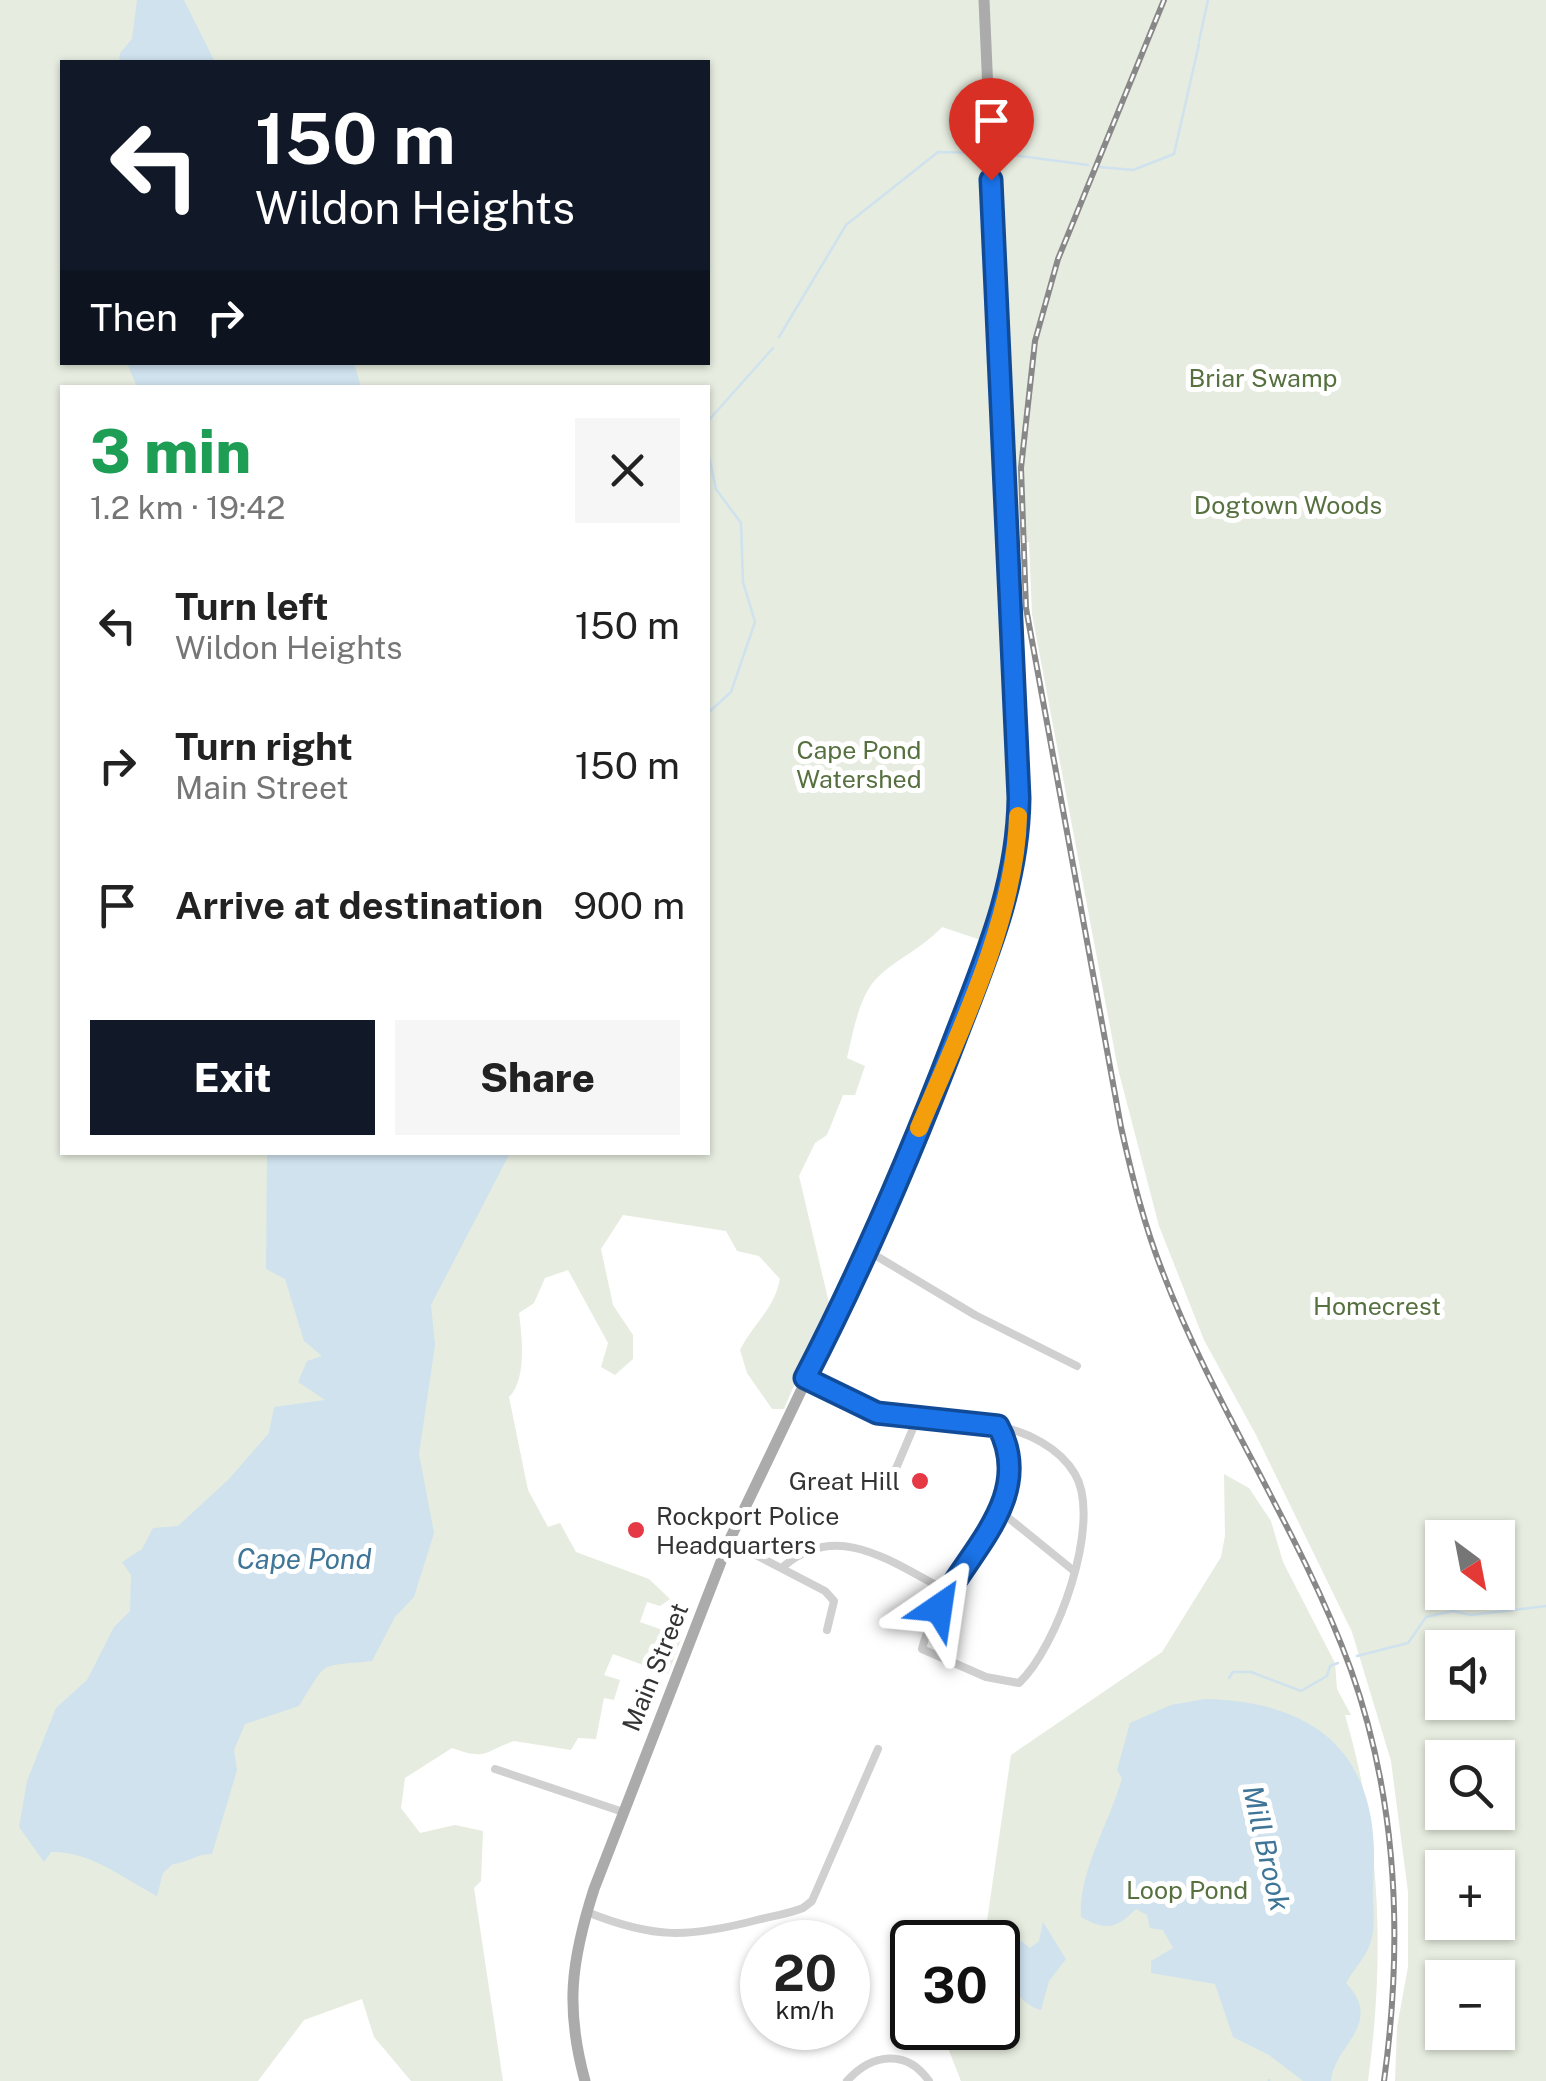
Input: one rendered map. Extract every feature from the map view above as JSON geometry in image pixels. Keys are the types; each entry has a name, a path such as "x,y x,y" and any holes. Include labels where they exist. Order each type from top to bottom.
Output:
{"main road":[{"name":"Main Street","path":"586,2081 570,2001 587,1912 729,1541 868,1251 1001,918 1018,836 984,0"}],"street":[{"path":"868,1251 975,1315 1077,1366"},
{"path":"805,1378 877,1413 998,1426 1036,1439 1075,1475 1084,1507 1074,1571 1053,1634 1019,1683 986,1677 922,1649 948,1591 1000,1510 1010,1475 1005,1439 998,1426"},
{"path":"889,1485 917,1419"},
{"path":"1000,1510 1074,1571"},
{"path":"729,1541 784,1566 834,1600 827,1630"},
{"path":"784,1566 812,1545 832,1544 868,1552 948,1591"},
{"path":"587,1912 674,1936 716,1931 803,1908 812,1901 878,1749"},
{"path":"495,1768 623,1812"},
{"path":"847,2081 866,2062 888,2057 910,2064 929,2081"}],"green space":[{"path":"0,0 1546,0 1546,2081 1395,2081 1397,2027 1408,1967 1408,1892 1391,1761 1352,1632 1256,1435 1204,1340 1159,1226 1118,1069 1032,614 1029,542 999,545 1010,695 1012,796 999,894 984,941 942,927 879,976 862,1003 847,1058 865,1066 855,1095 843,1095 827,1135 815,1143 799,1176 829,1303 784,1409 772,1409 747,1373 740,1350 768,1308 780,1279 759,1256 737,1251 726,1231 623,1215 601,1249 613,1305 633,1335 633,1359 615,1375 601,1367 608,1343 568,1270 545,1278 534,1303 519,1313 521,1369 509,1397 528,1490 548,1527 560,1523 576,1552 649,1579 670,1599 660,1606 647,1602 640,1622 682,1637 668,1674 613,1654 604,1675 620,1680 614,1700 604,1698 596,1739 578,1738 571,1750 514,1741 479,1754 452,1748 405,1778 401,1808 420,1833 455,1825 483,1831 481,1881 474,1888 503,2081 411,2081 374,2037 362,1999 304,2020 258,2081 0,2081"},
{"name":"Loop Pond","path":"1224,1474 1249,1488 1271,1521 1283,1562 1335,1663 1337,1689 1351,1715 1345,1715 1366,1806 1376,1897 1377,1988 1368,2081 961,2081 949,2050 1020,2050 1020,1920 987,1920 1011,1755 1162,1652 1221,1557 1225,1536"}],"water":[{"path":"137,0 184,0 214,60 119,60 132,39"},
{"path":"128,365 355,365 360,385 136,385"},
{"name":"Cape Pond","path":"267,1155 509,1155 431,1305 435,1345 419,1454 434,1533 414,1597 395,1617 372,1661 332,1665 315,1680 299,1706 245,1724 234,1750 237,1770 212,1854 173,1864 163,1873 157,1896 80,1856 51,1852 44,1862 19,1827 27,1781 56,1708 87,1680 114,1627 130,1611 131,1575 122,1562 142,1549 153,1528 178,1526 229,1479 269,1433 274,1407 325,1400 298,1382 307,1361 322,1356 304,1341 285,1279 266,1269"},
{"name":"Loop Pond","path":"1205,1699 1283,1712 1314,1727 1338,1747 1356,1772 1368,1804 1374,1840 1373,1929 1368,1949 1346,1983 1361,2011 1331,2081 1303,2081 1269,2055 1233,2037 1215,1984 1151,1973 1151,1961 1173,1948 1163,1930 1150,1928 1147,1915 1136,1909 1110,1926 1081,1917 1089,1865 1122,1778 1117,1770 1130,1723 1171,1705"},
{"path":"1043,1922 1066,1959 1049,1981 1041,2010 1020,1996 1020,1940 1030,1948 1039,1941"}],"waterway":[{"path":"1199,41 1208,0"},
{"path":"1099,167 1133,170 1174,154 1199,44"},
{"path":"779,337 846,225 938,152 981,153"},
{"path":"1004,154 1088,165"},
{"path":"710,419 773,348"},
{"path":"710,461 716,489 741,523 743,582 755,622 731,692 710,711"},
{"name":"Mill Brook","path":"1357,1656 1408,1643 1426,1617 1453,1611 1471,1615 1546,1606"},
{"name":"Mill Brook","path":"1229,1678 1233,1672 1251,1672 1301,1691 1327,1676 1330,1666 1338,1663"}],"railway":[{"path":"1164,0 1058,259 1035,341 1021,468 1026,608 1121,1127 1144,1219 1207,1373 1331,1619 1367,1720 1379,1770 1392,1873 1393,1977 1384,2081"}],"slow traffic":[{"path":"919,1128 1001,918 1014,872 1018,816"}],"place":[{"name":"Great Hill","path":"920,1481"},
{"name":"Rockport Police Headquarters","path":"636,1530"}],"route":[{"path":"939,1608 1005,1502 1010,1475 1005,1439 998,1426 877,1413 805,1378 868,1251 929,1104 1001,918 1014,872 1019,798 991,180"}],"park label":[{"name":"Briar Swamp","path":"1263,378"},
{"name":"Dogtown Woods","path":"1288,505"},
{"name":"Cape Pond Watershed","path":"859,764"},
{"name":"Homecrest","path":"1377,1306"}]}
